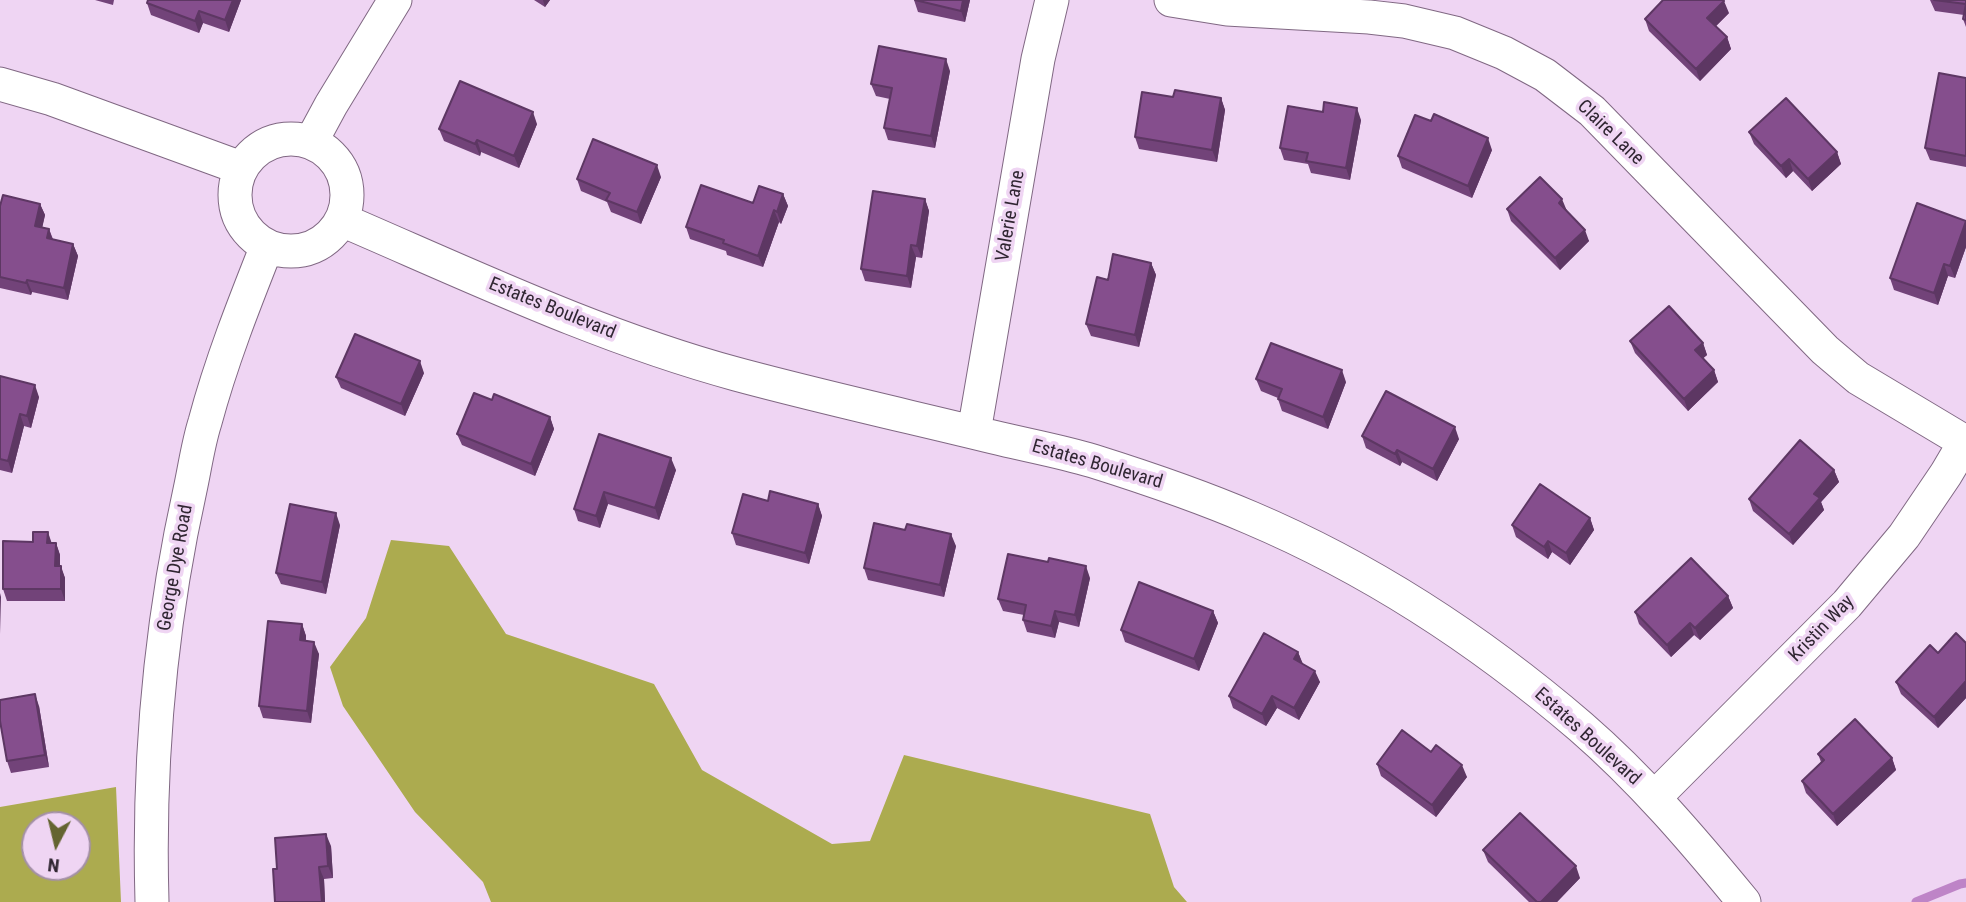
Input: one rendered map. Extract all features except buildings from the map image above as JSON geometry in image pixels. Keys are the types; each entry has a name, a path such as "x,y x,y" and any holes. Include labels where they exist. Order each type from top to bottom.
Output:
{"street":[{"path":"311,142 395,0"},
{"name":"Valerie Lane","path":"974,432 1038,59 1052,0"},
{"name":"Claire Lane","path":"1171,0 1227,9 1404,21 1455,33 1504,53 1545,75 1592,111 1825,350 1858,378 1966,441"},
{"path":"0,84 52,99 241,168"},
{"path":"279,140 311,142 336,160 344,174 348,190 342,220 332,235 318,245 301,251 284,251 267,246 254,238 243,226 237,213 234,198 241,168 251,155 264,145 279,140"},
{"name":"Estates Boulevard","path":"342,220 559,314 634,342 736,374 1088,460 1172,486 1253,518 1351,566 1426,610 1497,660 1582,728 1654,798 1744,902"},
{"name":"George Dye Road","path":"152,902 150,843 156,722 165,631 179,541 205,422 242,309 267,246"},
{"name":"Kristin Way","path":"1654,798 1847,604 1904,536 1966,441"}],"shaded area":[{"path":"391,540 449,546 506,634 654,684 702,770 832,844 870,841 904,755 1150,814 1174,887 1187,902 491,902 483,882 415,812 343,706 330,667 366,618"},
{"path":"116,787 121,902 0,902 0,807"}],"waterway":[{"path":"1916,902 1966,883"}]}
